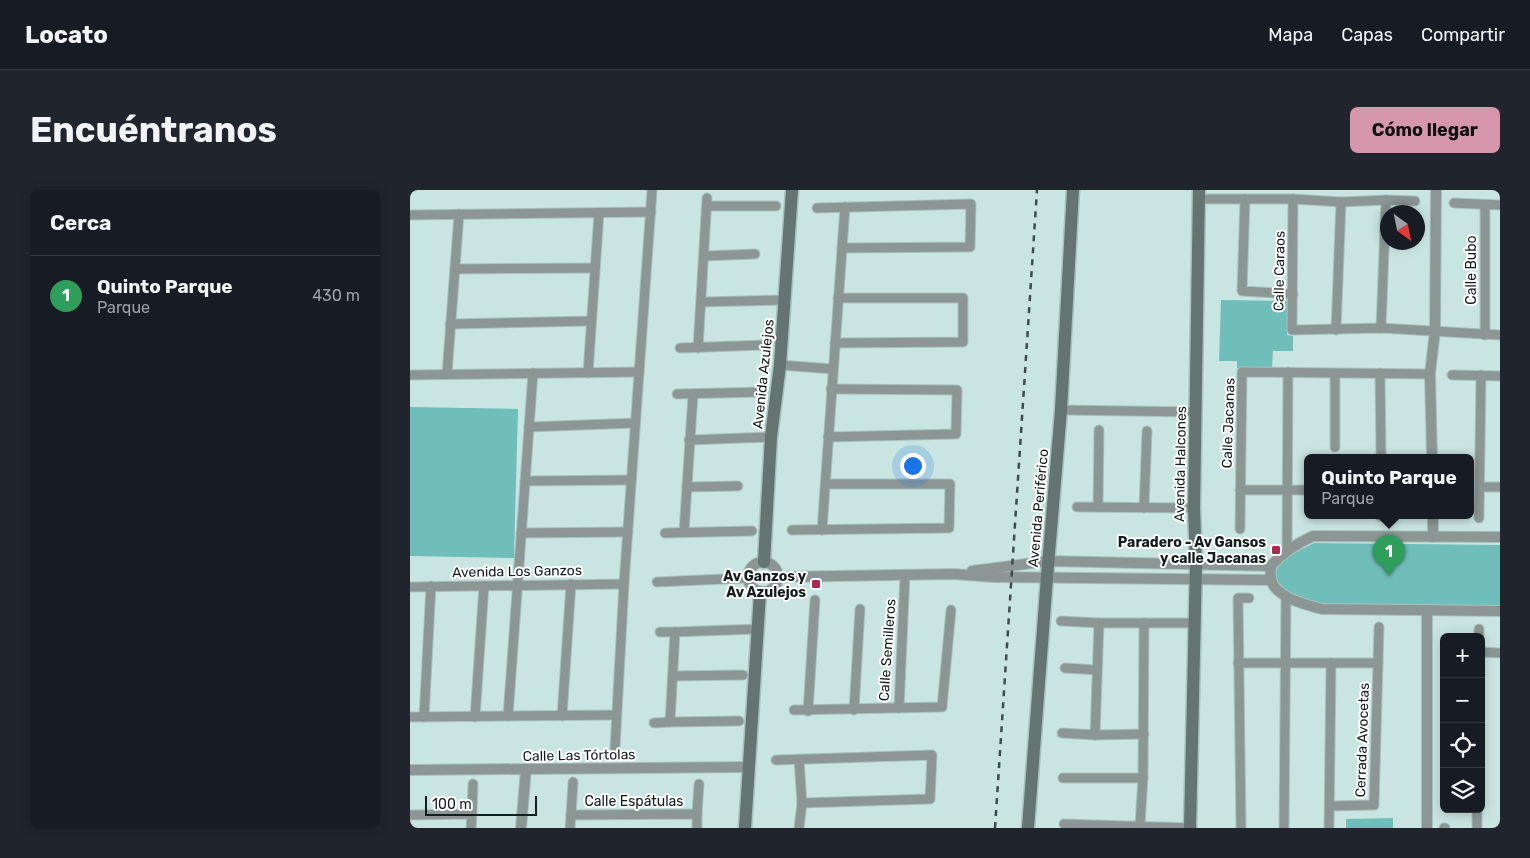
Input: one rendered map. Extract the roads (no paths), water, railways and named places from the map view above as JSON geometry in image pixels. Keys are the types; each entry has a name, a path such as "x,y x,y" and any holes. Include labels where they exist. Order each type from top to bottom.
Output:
{"main road":[{"name":"Avenida Azulejos","path":"764,562 771,437 786,365 779,300 792,190"},
{"name":"Avenida Periférico","path":"1028,828 1061,410 1073,190"},
{"name":"Avenida Halcones","path":"1188,828 1196,564 1194,508 1202,196"},
{"path":"745,828 760,593"}],"street":[{"path":"1432,454 1430,374 1435,331 1436,190"},
{"path":"614,748 652,191"},
{"path":"1202,196 1246,200 1293,199 1341,202 1386,200 1415,202"},
{"name":"Calle Caraos","path":"1293,199 1292,330 1381,328 1435,331"},
{"path":"1246,200 1242,291 1293,294"},
{"path":"1381,328 1386,200"},
{"path":"698,348 707,202 776,206"},
{"path":"1336,330 1341,202"},
{"path":"1454,203 1500,205"},
{"path":"817,208 971,204 970,246 842,248"},
{"name":"Calle Bubo","path":"1485,205 1485,335"},
{"path":"822,530 845,207"},
{"path":"410,215 651,212"},
{"path":"588,372 599,213"},
{"path":"446,374 459,214"},
{"path":"704,256 756,254"},
{"path":"455,269 595,268"},
{"path":"835,343 964,342 963,298 838,298"},
{"path":"701,302 779,300"},
{"path":"450,324 591,321"},
{"path":"1435,331 1500,335"},
{"path":"680,348 764,345"},
{"path":"786,365 833,369"},
{"path":"410,375 639,372"},
{"name":"Calle Jacanas","path":"1240,529 1242,372 1430,374"},
{"path":"1287,549 1288,372"},
{"path":"508,716 533,373"},
{"path":"1380,373 1381,454"},
{"path":"1335,374 1335,447"},
{"path":"1452,375 1500,376"},
{"path":"1480,518 1481,375"},
{"path":"828,437 956,434 957,390 832,389"},
{"path":"676,394 764,392"},
{"path":"684,532 693,395"},
{"path":"1061,410 1196,412"},
{"path":"529,427 636,424"},
{"path":"1098,507 1099,430"},
{"path":"1144,508 1147,431"},
{"path":"689,440 771,437"},
{"path":"525,481 631,480"},
{"path":"792,530 949,528 950,484 826,484"},
{"path":"687,487 738,486"},
{"path":"1481,487 1500,487"},
{"path":"1240,490 1304,490"},
{"path":"1077,507 1194,508"},
{"path":"1433,519 1433,537"},
{"path":"665,533 752,531"},
{"path":"521,533 628,532"},
{"path":"1500,537 1313,536 1287,549 1271,566 1270,580 1286,596 1301,604 1322,609 1500,611"},
{"path":"993,572 1019,565 1048,561 1271,566"},
{"path":"758,562 772,565 778,573 778,577 773,589 760,593 752,589 747,578 750,568 758,562"},
{"path":"1018,576 1019,565"},
{"path":"778,577 993,572 1018,576 1047,577 1270,580"},
{"name":"Calle Semilleros","path":"794,710 899,708 905,575"},
{"path":"657,582 747,578"},
{"path":"562,716 572,584"},
{"name":"Avenida Los Ganzos","path":"410,587 624,584"},
{"path":"424,717 431,586"},
{"path":"475,717 484,586"},
{"path":"1284,828 1286,596"},
{"path":"1241,828 1238,598 1249,598"},
{"path":"808,711 815,600"},
{"path":"854,710 860,608"},
{"path":"899,708 942,707 951,610"},
{"path":"1427,828 1428,610"},
{"path":"1061,621 1194,623"},
{"path":"1095,735 1099,623"},
{"path":"1140,826 1144,778 1144,623"},
{"name":"Cerrada Avocetas","path":"1330,806 1374,805 1379,627"},
{"path":"660,632 758,629"},
{"path":"670,722 675,632"},
{"path":"1485,652 1500,653"},
{"name":"Cerrada Avocetas","path":"1238,663 1378,663"},
{"path":"1330,828 1331,663"},
{"path":"1065,668 1097,670"},
{"path":"673,676 743,675"},
{"path":"410,717 616,715"},
{"path":"654,723 739,721"},
{"path":"1062,733 1095,735 1144,734"},
{"path":"776,760 932,756 930,799 802,803"},
{"path":"799,760 802,803 799,828"},
{"name":"Calle Las Tórtolas","path":"410,770 749,767"},
{"path":"521,828 526,769"},
{"path":"1063,778 1144,778"},
{"path":"571,815 574,782"},
{"path":"471,828 473,784"},
{"path":"697,814 699,784"},
{"path":"1477,813 1477,828"},
{"path":"410,815 472,814"},
{"name":"Calle Espátulas","path":"570,828 571,815 697,814 697,828"},
{"path":"1064,824 1188,828"}],"railway":[{"path":"995,828 1037,190"}],"place":[{"name":"Paradero - Av Gansos y calle Jacanas","path":"1276,550"},
{"name":"Quinto Parque","path":"1389,576"},
{"name":"Av Ganzos y Av Azulejos","path":"816,584"}]}
